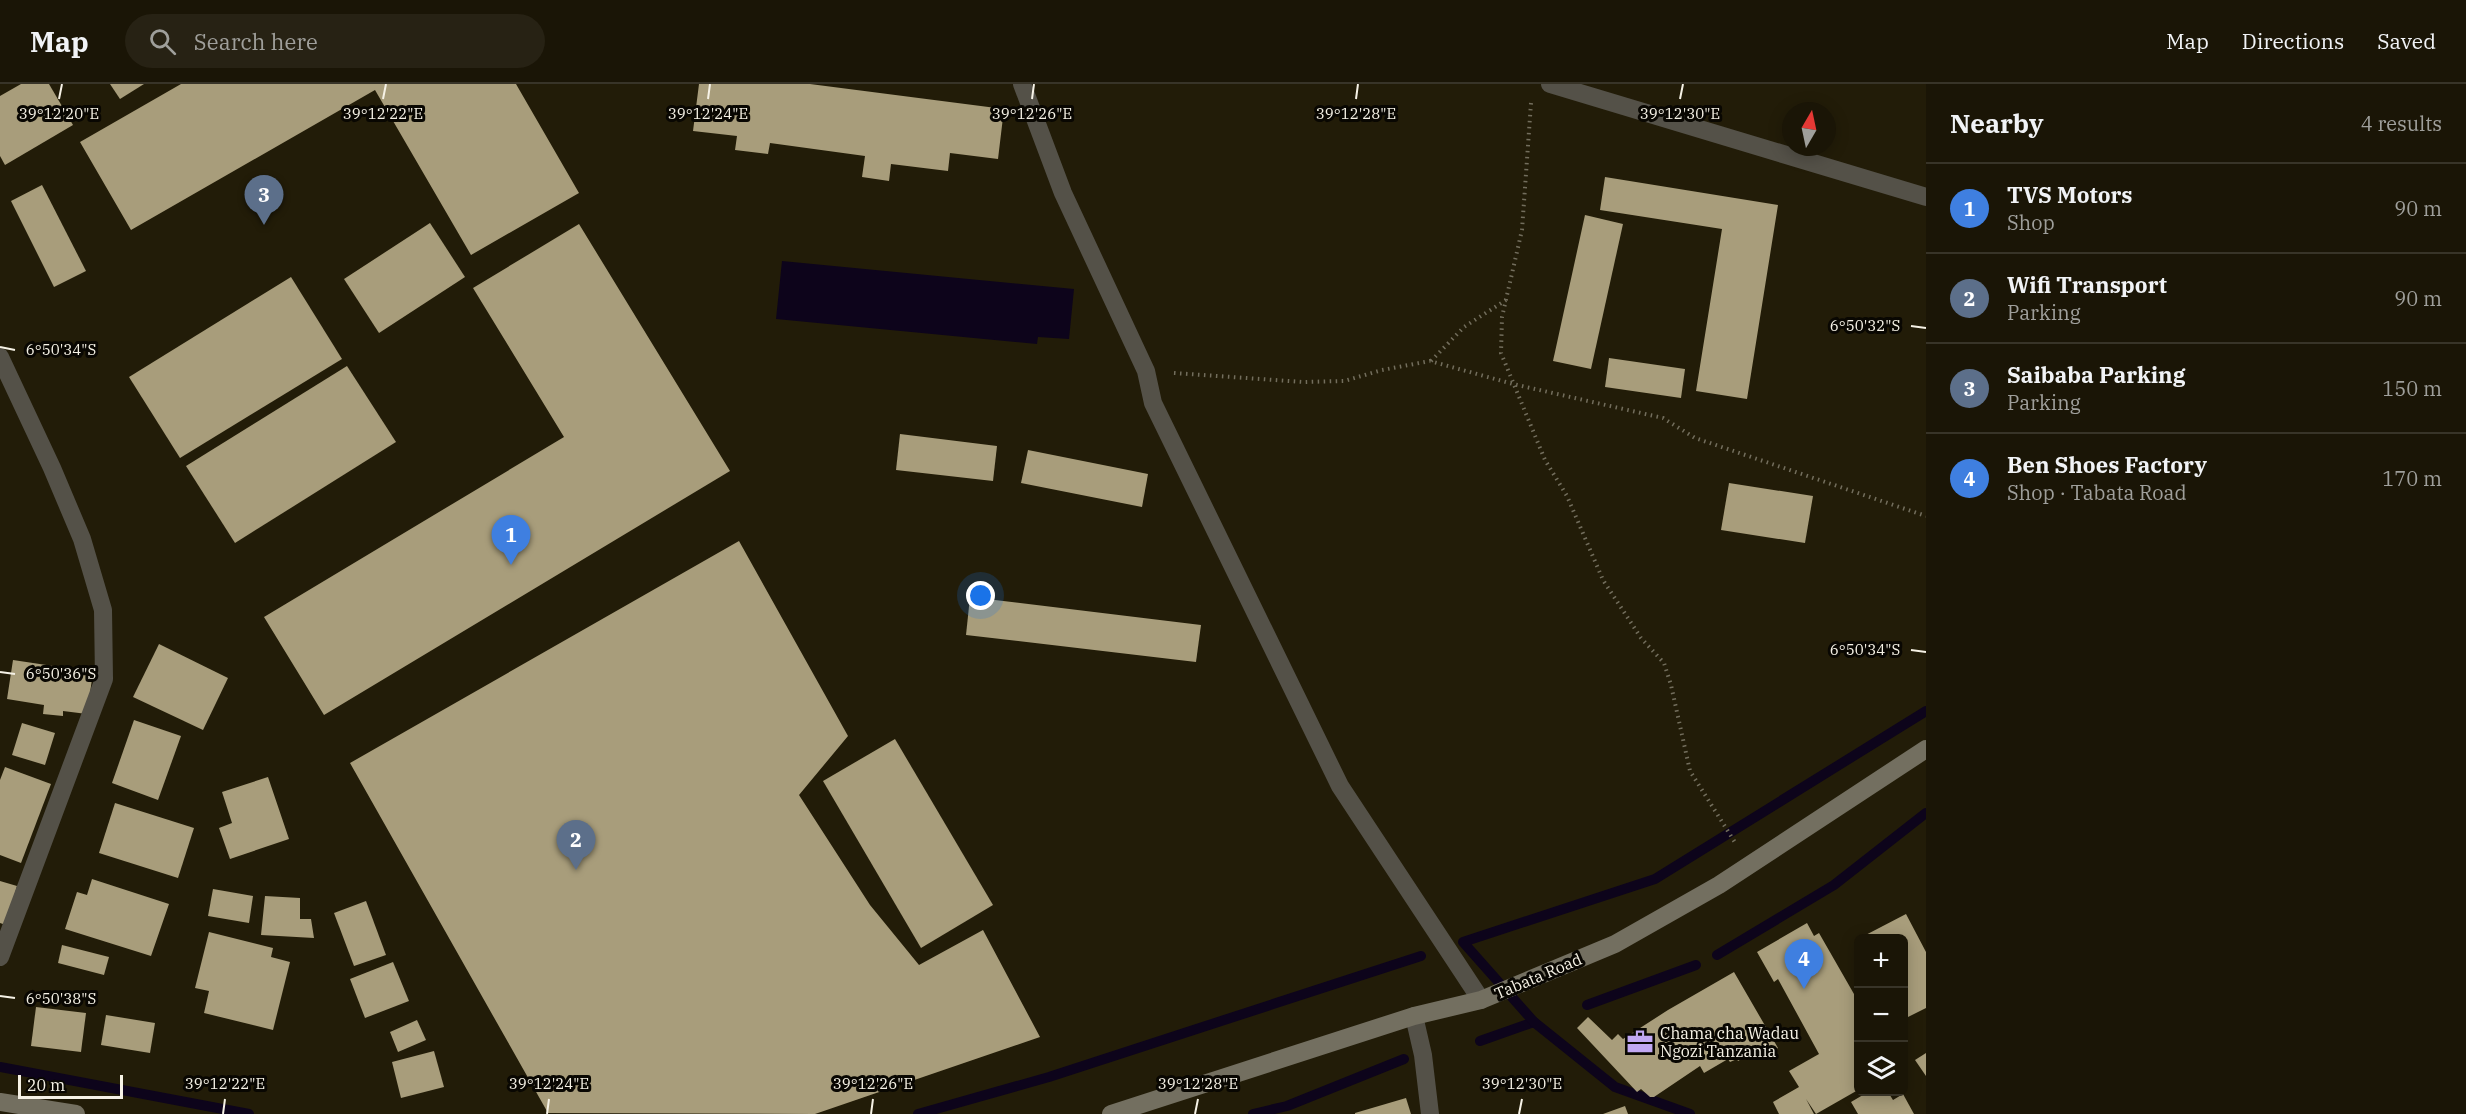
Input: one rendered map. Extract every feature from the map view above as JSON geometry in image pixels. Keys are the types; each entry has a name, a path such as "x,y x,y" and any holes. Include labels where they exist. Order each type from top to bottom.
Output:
{"main road":[{"name":"Tabata Road","path":"1111,1114 1414,1016 1481,1000 1615,944 1719,885 1926,749"},
{"path":"0,1102 76,1114"}],"street":[{"path":"1022,84 1063,194 1146,371 1153,403 1340,786 1481,1000"},
{"path":"1550,84 1926,196"},
{"path":"0,357 52,468 82,539 103,610 104,621 104,679 0,957"},
{"path":"1414,1016 1423,1055 1430,1114"}],"path":[{"path":"1532,95 1522,230 1502,317 1501,353 1545,460 1568,496 1603,580 1641,638 1664,663 1690,771 1748,866"},
{"path":"1430,362 1464,327 1506,299"},
{"path":"1146,371 1303,382 1344,381 1382,370 1430,362 1513,384 1663,418 1695,438 1926,516"}],"shaded area":[{"path":"782,261 1074,289 1069,339 1038,337 1037,344 776,319"}],"building":[{"path":"21,84 49,84 73,125 5,165 0,156 0,96"},
{"path":"110,84 144,84 120,99"},
{"path":"181,84 516,84 579,193 471,255 375,90 131,230 80,142"},
{"path":"699,84 810,84 1004,109 998,159 950,153 948,171 891,164 889,181 862,177 865,156 770,143 768,154 735,150 737,136 693,131"},
{"path":"1605,177 1778,205 1747,399 1696,391 1722,229 1600,210"},
{"path":"42,185 86,271 54,287 11,201"},
{"path":"1585,215 1623,224 1591,369 1553,361"},
{"path":"430,223 465,277 379,333 344,279"},
{"path":"579,224 730,471 324,715 264,617 564,437 473,288"},
{"path":"291,277 342,359 180,458 129,377"},
{"path":"1609,358 1685,369 1681,398 1605,387"},
{"path":"347,366 396,442 235,543 186,466"},
{"path":"900,434 997,446 993,481 896,470"},
{"path":"1028,450 1148,474 1142,507 1021,483"},
{"path":"1729,483 1813,496 1805,543 1721,530"},
{"path":"739,541 848,736 799,795 870,905 919,965 983,930 1040,1037 815,1114 548,1113 350,763"},
{"path":"970,597 1201,625 1196,662 966,635"},
{"path":"159,644 228,678 203,730 133,697"},
{"path":"13,660 93,672 87,714 63,711 63,716 43,714 44,705 7,699"},
{"path":"134,720 181,736 158,800 112,783"},
{"path":"22,723 55,733 45,765 12,755"},
{"path":"895,739 993,905 921,948 823,781"},
{"path":"5,767 51,784 21,863 0,855 0,780"},
{"path":"268,777 289,839 230,859 219,828 232,823 222,792"},
{"path":"115,803 194,828 178,878 99,853"},
{"path":"92,879 169,904 151,956 65,929 77,892 87,895"},
{"path":"0,881 17,886 6,925 0,923"},
{"path":"213,889 253,896 249,923 208,916"},
{"path":"265,896 300,898 300,919 311,919 314,938 261,935"},
{"path":"366,901 386,955 354,966 334,913"},
{"path":"1906,914 1926,952 1926,1008 1908,1017 1908,934 1868,934"},
{"path":"1807,923 1814,936 1819,933 1854,994 1854,1092 1816,1114 1806,1099 1814,1114 1779,1114 1773,1102 1799,1087 1789,1071 1819,1054 1778,979 1774,982 1757,952"},
{"path":"209,932 273,948 271,957 290,962 273,1030 204,1013 209,991 195,988"},
{"path":"62,945 109,957 104,975 58,963"},
{"path":"393,962 409,1001 365,1018 350,979"},
{"path":"1734,972 1778,1048 1765,1056 1760,1047 1749,1054 1748,1051 1743,1054 1745,1057 1738,1061 1737,1059 1730,1062 1728,1059 1704,1073 1700,1066 1654,1097 1650,1097 1641,1089 1637,1092 1577,1028 1588,1017 1612,1040 1618,1034 1623,1039"},
{"path":"36,1007 86,1013 81,1052 31,1046"},
{"path":"106,1015 155,1023 150,1053 101,1045"},
{"path":"417,1020 426,1040 398,1052 390,1032"},
{"path":"434,1051 444,1087 401,1098 392,1062"},
{"path":"1926,1053 1926,1076 1915,1060"},
{"path":"1861,1096 1890,1096 1893,1100 1904,1096 1914,1114 1858,1114 1851,1102"},
{"path":"1406,1098 1411,1114 1355,1114 1355,1113"},
{"path":"1625,1106 1628,1114 1603,1114"}],"waterway":[{"path":"1690,1114 1615,1087 1534,1022 1463,942 1655,879 1926,711"},
{"path":"1717,955 1834,885 1926,813"},
{"path":"918,1114 1049,1077 1421,956"},
{"path":"1587,1005 1696,965"},
{"path":"1480,1041 1534,1022"},
{"path":"1253,1114 1287,1106 1404,1059"},
{"path":"0,1067 249,1114"}],"place":[{"name":"Saibaba Parking","path":"264,225"},
{"name":"TVS Motors","path":"511,565"},
{"name":"Wifi Transport","path":"576,870"},
{"name":"Ben Shoes Factory","path":"1804,989"},
{"name":"Chama cha Wadau Ngozi Tanzania","path":"1640,1042"}]}
